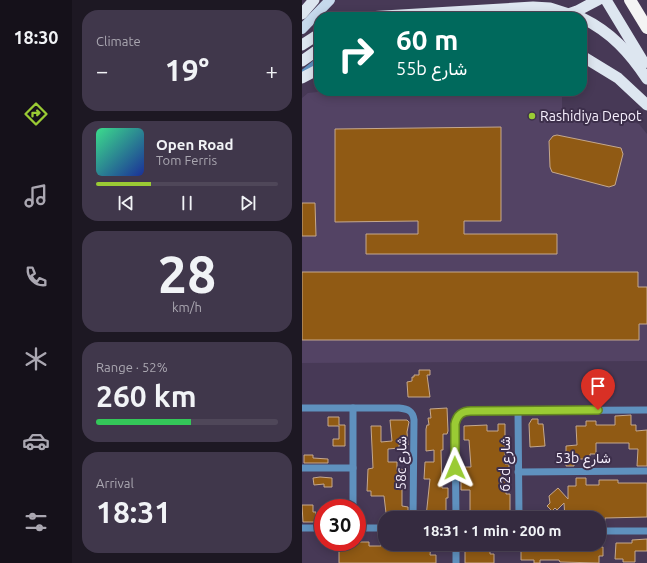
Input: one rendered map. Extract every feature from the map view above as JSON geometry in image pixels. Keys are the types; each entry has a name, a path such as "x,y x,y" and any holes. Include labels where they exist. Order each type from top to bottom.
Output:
{"highway":[{"path":"302,14 314,0"},
{"path":"574,12 598,0"},
{"path":"606,0 647,69"},
{"path":"630,0 647,28"},
{"path":"437,12 533,7 550,8 562,12"},
{"path":"587,21 598,27 625,49 647,79"},
{"path":"302,45 314,37"},
{"path":"302,61 314,53"},
{"path":"587,59 618,78 647,105"},
{"path":"302,78 314,72"}],"main road":[{"path":"318,12 330,0"},
{"path":"302,29 314,17"}],"street":[{"path":"302,75 314,65"},
{"path":"302,408 353,408 353,499"},
{"name":"58c شارع","path":"353,408 399,408 409,410 413,414 413,511"},
{"path":"456,511 455,424 460,414 468,411 647,410"},
{"name":"62d شارع","path":"518,411 518,511"},
{"path":"302,468 353,468"},
{"name":"53b شارع","path":"518,472 647,471"},
{"path":"302,528 314,528"},
{"path":"366,528 378,528"},
{"path":"606,531 647,531"},
{"path":"456,551 456,563"}],"shaded area":[{"path":"314,92 314,96 562,96 562,113 606,113 639,124 647,134 647,361 302,363 302,98 308,93"}],"building":[{"path":"501,127 501,221 464,221 464,234 557,234 557,254 366,254 366,234 418,234 418,221 335,222 335,129"},
{"path":"557,135 621,148 623,154 615,185 609,187 552,172 550,167 549,141 553,136"},
{"path":"302,203 315,203 316,236 302,236"},
{"path":"302,272 638,272 638,287 647,287 647,324 639,324 639,340 302,340"},
{"path":"419,370 430,370 430,375 427,375 430,397 408,397 407,382 412,381 412,377 414,377 414,375 419,375"},
{"path":"447,408 448,431 447,434 443,434 443,450 441,450 442,488 448,488 446,511 427,511 430,479 424,479 425,462 434,462 434,450 426,451 426,429 427,425 429,425 428,418 431,418 430,409"},
{"path":"631,415 631,425 636,425 636,431 647,430 647,466 637,466 638,449 629,449 629,443 596,443 596,454 590,454 590,459 574,459 574,466 566,466 566,446 577,445 576,426 586,426 586,421 596,421 596,425 615,425 615,416"},
{"path":"328,417 339,417 339,425 345,425 345,446 333,446 333,439 339,439 339,426 328,426"},
{"path":"532,419 538,419 538,424 543,424 545,446 530,447 529,424"},
{"path":"390,420 407,420 409,422 407,432 408,445 399,445 399,448 388,449 388,462 397,462 397,470 402,469 402,506 408,507 408,511 386,511 384,496 371,496 371,491 367,491 368,469 373,468 371,426 381,426 381,442 392,441"},
{"path":"498,424 505,424 505,464 509,464 509,470 506,470 506,494 510,494 510,511 470,511 470,490 461,490 461,478 463,478 464,467 471,467 469,440 464,440 464,426 487,425 487,431 498,431"},
{"path":"304,455 313,455 313,458 328,459 328,463 304,463"},
{"path":"313,478 332,478 332,487 324,487 324,484 314,485"},
{"path":"576,478 586,478 586,485 599,485 599,480 618,480 618,483 647,483 647,517 606,518 606,511 565,511 564,503 557,510 555,508 552,511 547,506 550,503 549,496 558,488 568,499 568,486 576,486"},
{"path":"302,505 313,505 314,522 303,522"},
{"path":"647,539 647,551 635,551 635,562 623,562 623,559 615,559 616,543 632,543 632,540"},
{"path":"366,542 369,542 369,546 378,546 378,551 430,551 430,555 436,555 436,563 339,563 339,551 366,551"},
{"path":"465,551 490,551 490,554 494,554 494,563 465,563"},
{"path":"521,551 603,551 603,556 599,556 599,563 540,560 540,563 534,563 534,560 521,560"}],"place":[{"name":"Rashidiya Depot","path":"532,116"}],"route":[{"path":"455,468 455,424 457,417 462,412 598,410"}]}
